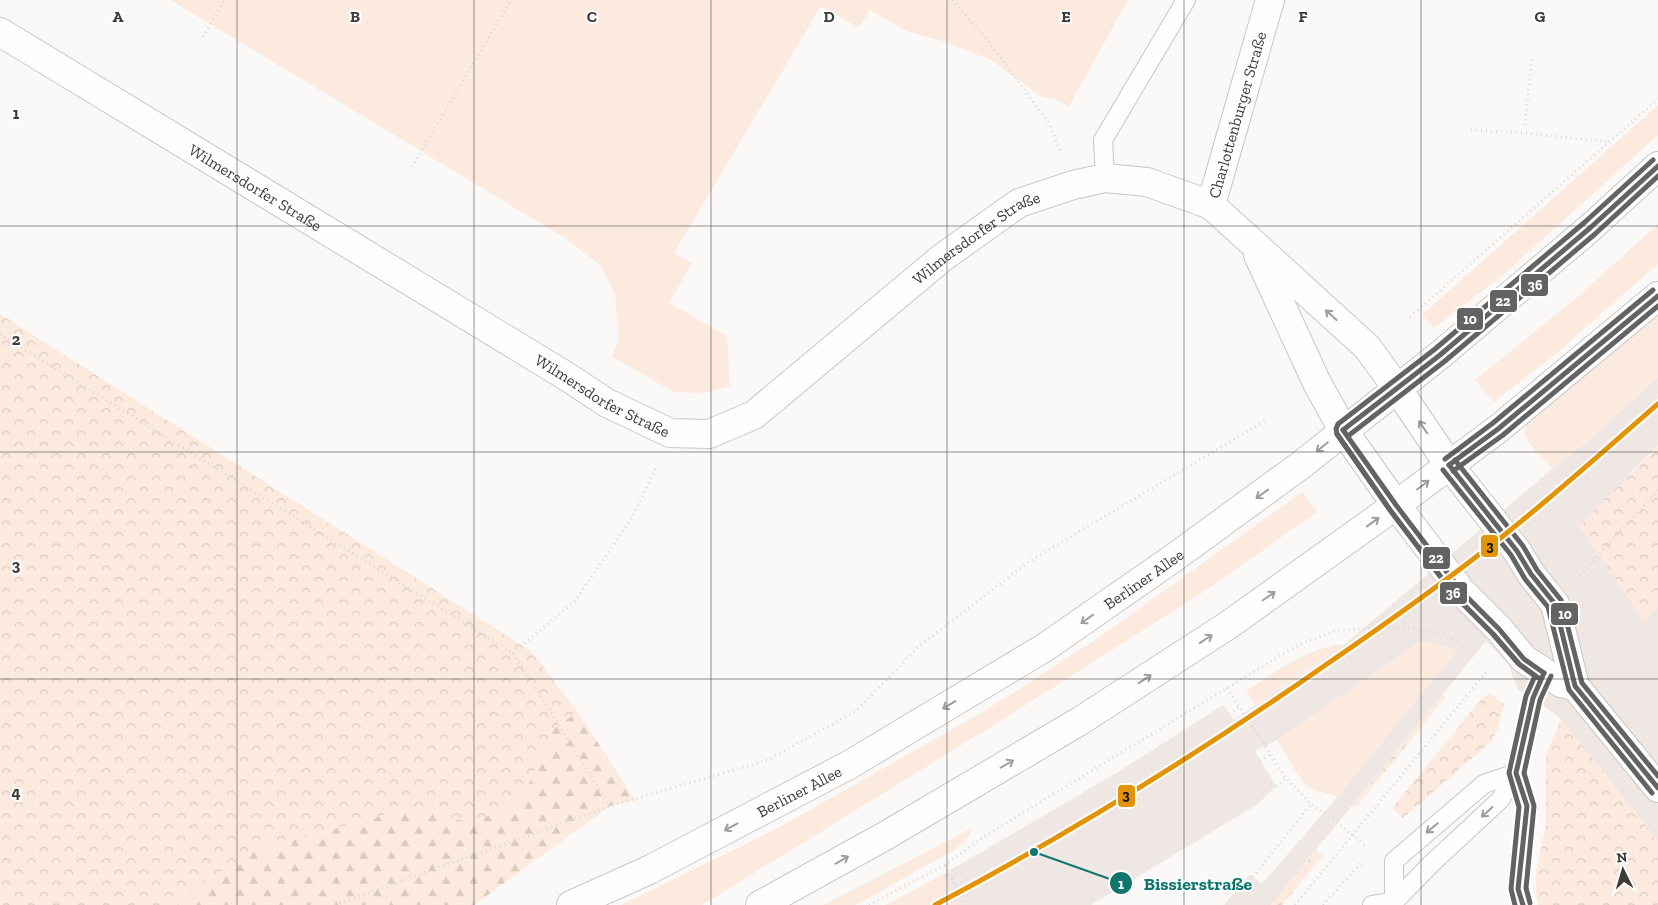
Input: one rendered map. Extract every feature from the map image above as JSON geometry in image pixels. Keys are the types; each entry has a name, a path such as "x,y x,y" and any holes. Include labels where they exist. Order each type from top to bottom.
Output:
{"street":[{"name":"Charlottenburger Straße","path":"1270,0 1211,205 1367,347 1449,465 1517,551 1531,574 1555,604"},
{"name":"Wilmersdorfer Straße","path":"0,32 526,351 607,403 670,433 709,434 754,415 943,258 1019,204 1073,185 1105,178 1146,182 1211,205"},
{"name":"Berliner Allee","path":"572,905 649,870 849,765 1044,648 1175,558 1301,465 1440,355 1590,228 1658,166"},
{"name":"Charlottenburger Straße","path":"1252,242 1317,383 1343,430 1396,505 1462,592 1518,650 1524,659 1561,683 1575,686"},
{"path":"760,905 885,836 1080,721 1230,624 1498,429 1658,296"},
{"path":"1555,604 1575,686 1658,788"}],"lane":[{"path":"1105,178 1103,140 1186,0"},
{"path":"1372,905 1393,904 1431,864 1500,800 1516,773 1533,698 1544,673"},
{"path":"1393,904 1394,861 1484,784 1516,773"},
{"path":"1516,773 1527,806 1518,890 1523,905"}],"path":[{"path":"203,37 225,0"},
{"path":"412,167 511,0"},
{"path":"952,0 986,38 1049,123 1073,185"},
{"path":"1526,125 1532,56"},
{"path":"1410,317 1658,99"},
{"path":"1471,130 1525,133 1611,142"},
{"path":"0,334 513,653 610,806"},
{"path":"335,905 610,806 768,760 856,711 919,646 1030,561 1268,419"},
{"path":"513,653 575,601 631,519 670,433"},
{"path":"1555,604 1658,490"},
{"path":"869,905 945,865 985,836 1291,649 1335,631 1382,626 1443,634 1464,644"},
{"path":"1295,905 1494,663 1518,650"},
{"path":"1227,688 1286,778 1312,804 1372,851"},
{"path":"1229,714 1239,707"},
{"path":"1260,761 1271,754"},
{"path":"1276,786 1286,778"},
{"path":"1253,877 1312,804"},
{"path":"945,865 966,905"},
{"path":"952,878 963,871"}],"shaded area":[{"path":"1658,377 1658,446 1628,475 1644,621 1658,607 1658,841 1561,719 1533,698 1518,690 1508,664 1486,641 1271,905 1224,905 1250,874 1262,884 1337,797 1456,651 1438,644 1420,642 1277,740 1255,751 1276,786 1258,804 1091,905 886,905 942,875 1118,772 1223,705 1234,720 1302,674 1345,644 1589,440"}],"green space":[{"path":"170,0 1128,0 1069,106 1056,100 1041,97 991,60 942,41 906,31 870,10 859,28 821,6 674,253 692,263 669,303 727,336 730,386 703,393 674,392 612,357 619,339 615,294 601,266 565,238"},
{"path":"1658,105 1658,135 1503,275 1434,328 1422,315"},
{"path":"1658,224 1658,264 1558,352 1494,402 1475,380 1575,299"},
{"path":"0,314 531,651 578,712 553,728 521,801 472,823 411,808 256,850 207,880 178,905 0,905"},
{"path":"1658,314 1658,377 1589,440 1552,469 1529,443 1524,434 1526,426"},
{"path":"1658,446 1658,607 1644,622 1579,526"},
{"path":"1302,492 1317,512 1211,587 1002,720 702,905 621,905 776,829 988,709 1101,636"},
{"path":"1420,642 1438,644 1456,651 1337,797 1316,791 1306,785 1277,740"},
{"path":"1345,644 1255,705 1246,691 1293,661 1318,650"},
{"path":"1443,694 1445,698 1357,806 1352,806"},
{"path":"1491,694 1504,704 1499,726 1491,742 1403,818 1392,808 1483,697"},
{"path":"578,712 635,800 610,806 474,905 178,905 207,880 256,850 411,808 472,823 521,801 553,728"},
{"path":"1561,719 1658,841 1658,905 1538,905 1536,872 1546,824 1546,755"},
{"path":"974,827 967,839 956,849 863,901 855,905 823,905"},
{"path":"1316,850 1323,856 1282,905 1271,905"},
{"path":"942,875 957,905 886,905"}],"transit line":[{"name":"10","path":"1515,905 1511,889 1519,807 1509,773 1526,696 1535,676 1519,664 1493,634 1456,597 1390,510 1337,434 1336,429 1338,424 1435,349 1585,222 1653,160"},
{"name":"22","path":"1343,430 1440,355 1590,228 1658,166"},
{"name":"36","path":"1348,436 1445,361 1595,234 1658,176"},
{"name":"10","path":"1445,459 1493,423 1653,290"},
{"name":"22","path":"1449,465 1498,429 1658,296"},
{"name":"36","path":"1453,471 1503,435 1658,306"},
{"name":"3","path":"935,905 1086,820 1280,697 1394,617 1503,536 1658,404"},
{"name":"22","path":"1343,430 1396,505 1462,592 1499,629 1524,659 1544,673"},
{"name":"36","path":"1337,434 1390,510 1456,597 1493,634 1519,664 1540,679"},
{"name":"10","path":"1455,460 1523,546 1537,570 1561,600 1582,683 1658,776"},
{"name":"22","path":"1449,465 1517,551 1531,574 1555,604 1575,686 1658,788"},
{"name":"36","path":"1443,470 1511,555 1525,579 1548,607 1569,690 1652,793"},
{"name":"22","path":"1523,905 1518,889 1527,806 1516,773 1533,698 1544,673"},
{"name":"36","path":"1530,903 1526,888 1534,806 1524,773 1540,700 1551,676"}],"place":[{"name":"Bissierstraße","path":"1034,852"}]}
